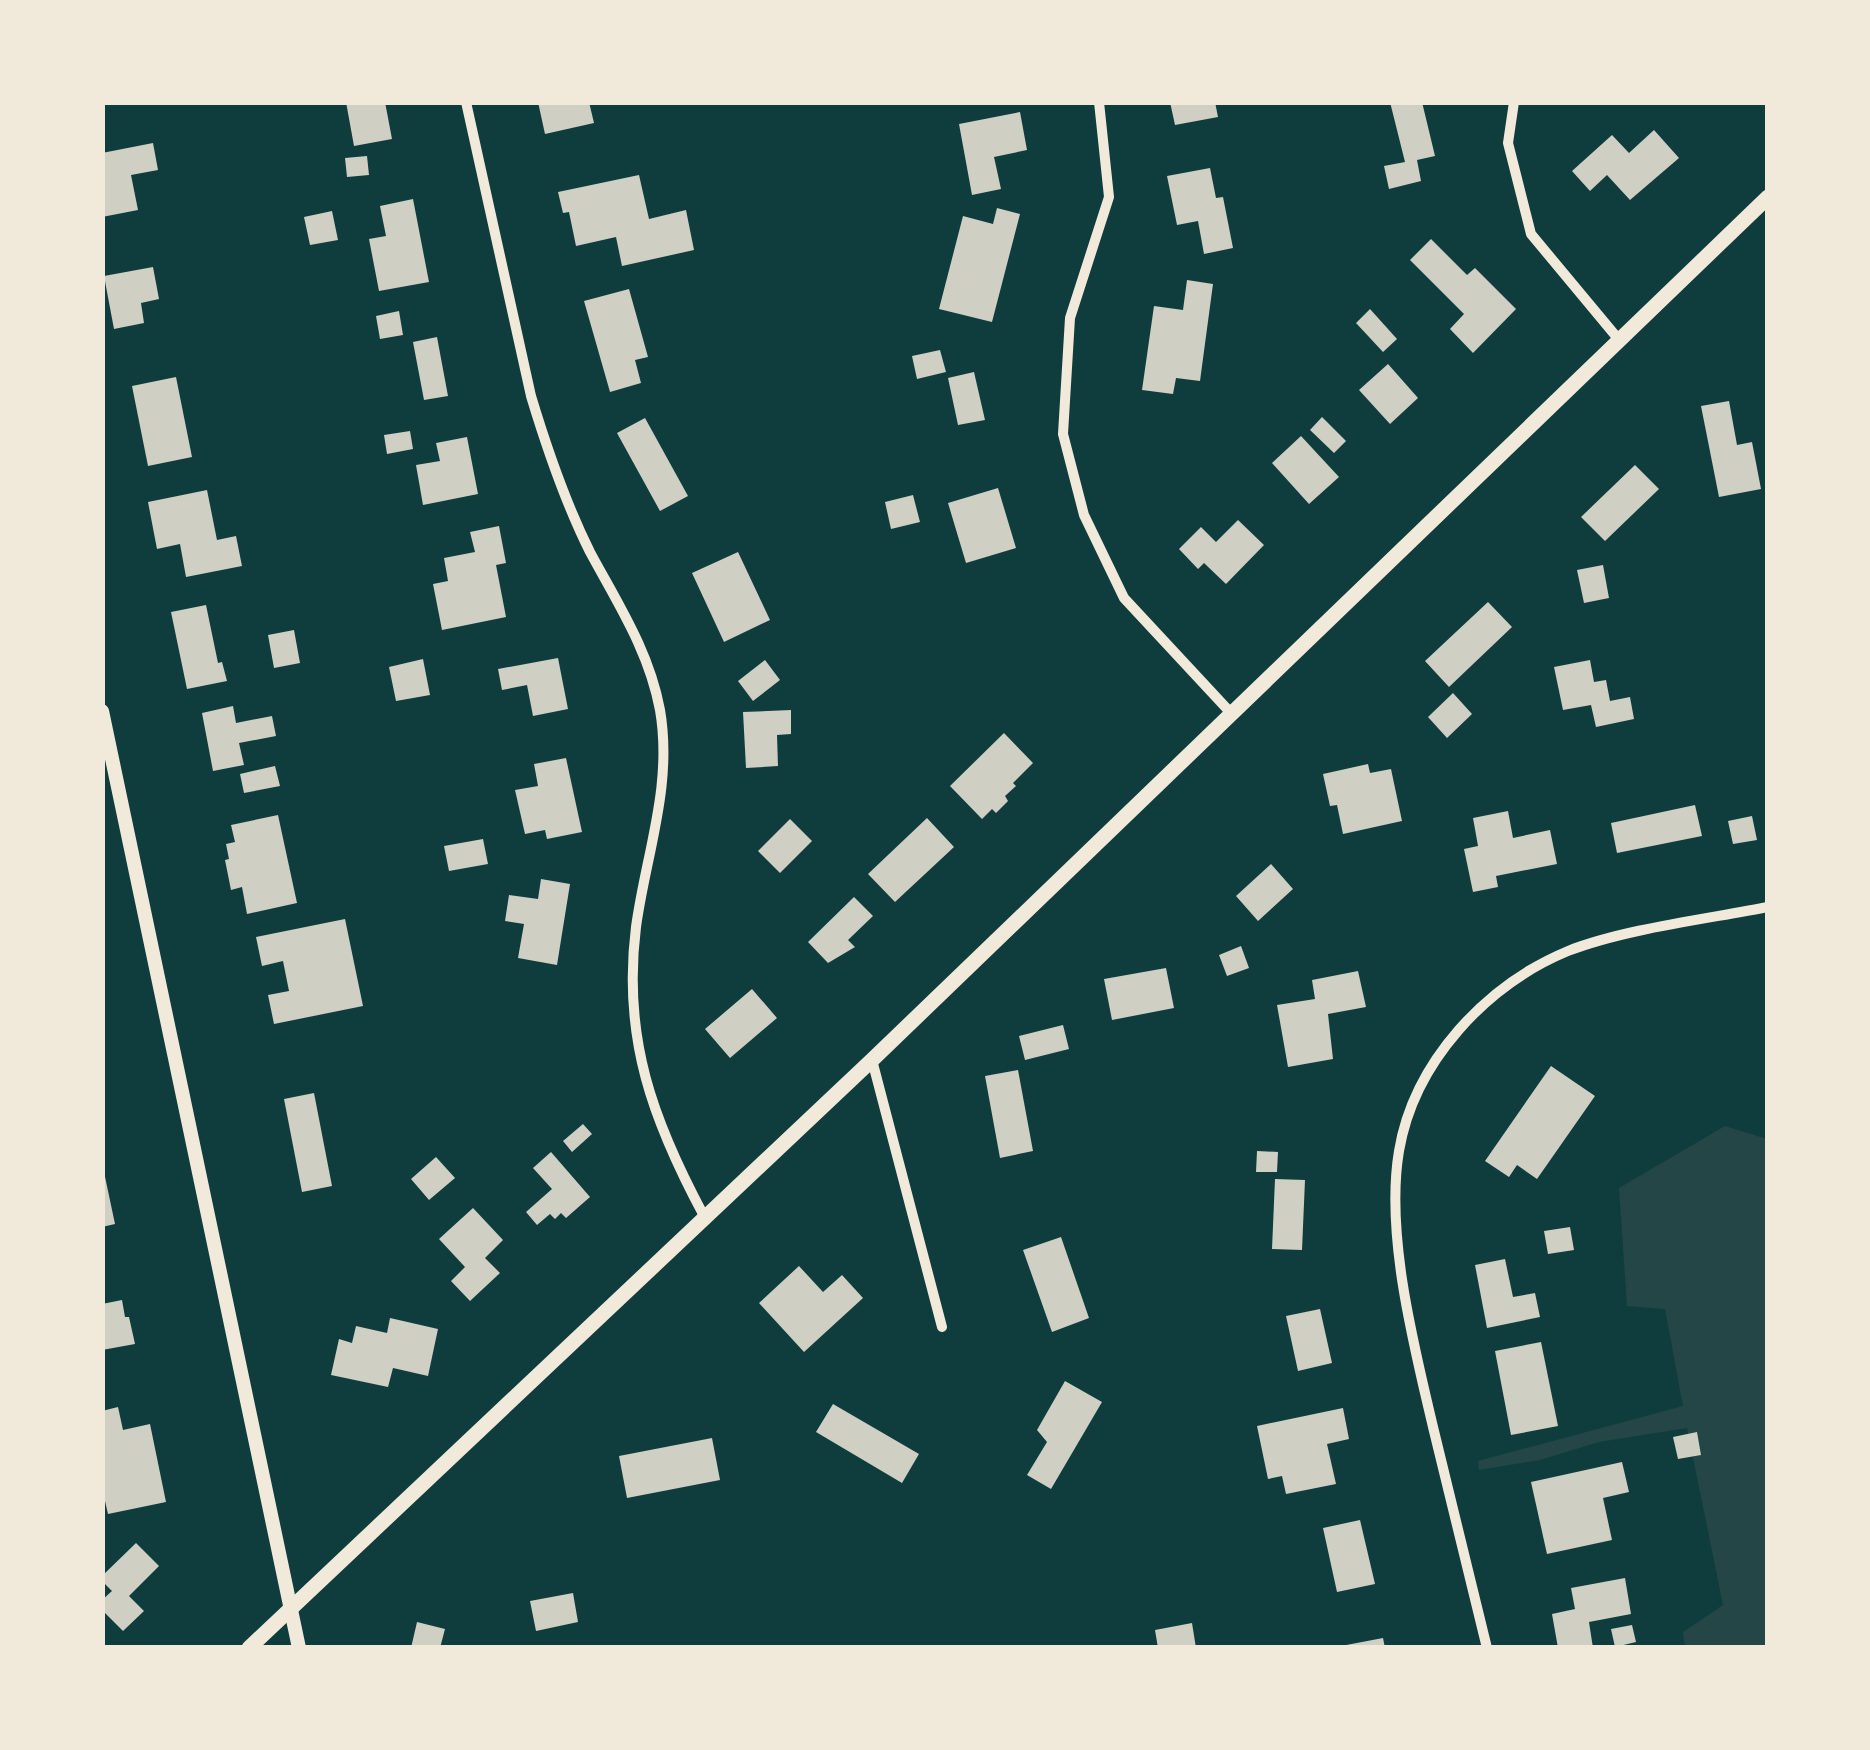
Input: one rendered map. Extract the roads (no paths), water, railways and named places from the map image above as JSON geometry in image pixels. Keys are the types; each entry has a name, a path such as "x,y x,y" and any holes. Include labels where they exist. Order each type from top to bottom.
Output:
{"main road":[{"path":"249,1648 872,1060 1768,198"}],"street":[{"path":"466,102 531,396 545,442 589,549 642,648 660,709 665,750 663,790 636,927 631,1000 641,1062 668,1148 704,1216"},
{"path":"1099,102 1109,198 1070,318 1063,434 1084,515 1124,598 1230,712"},
{"path":"1514,102 1508,143 1531,234 1620,341"},
{"path":"102,711 299,1648"},
{"path":"1486,1648 1417,1359 1402,1272 1398,1152 1409,1110 1428,1070 1458,1029 1532,970 1602,940 1768,907"},
{"path":"872,1060 942,1327"}]}
